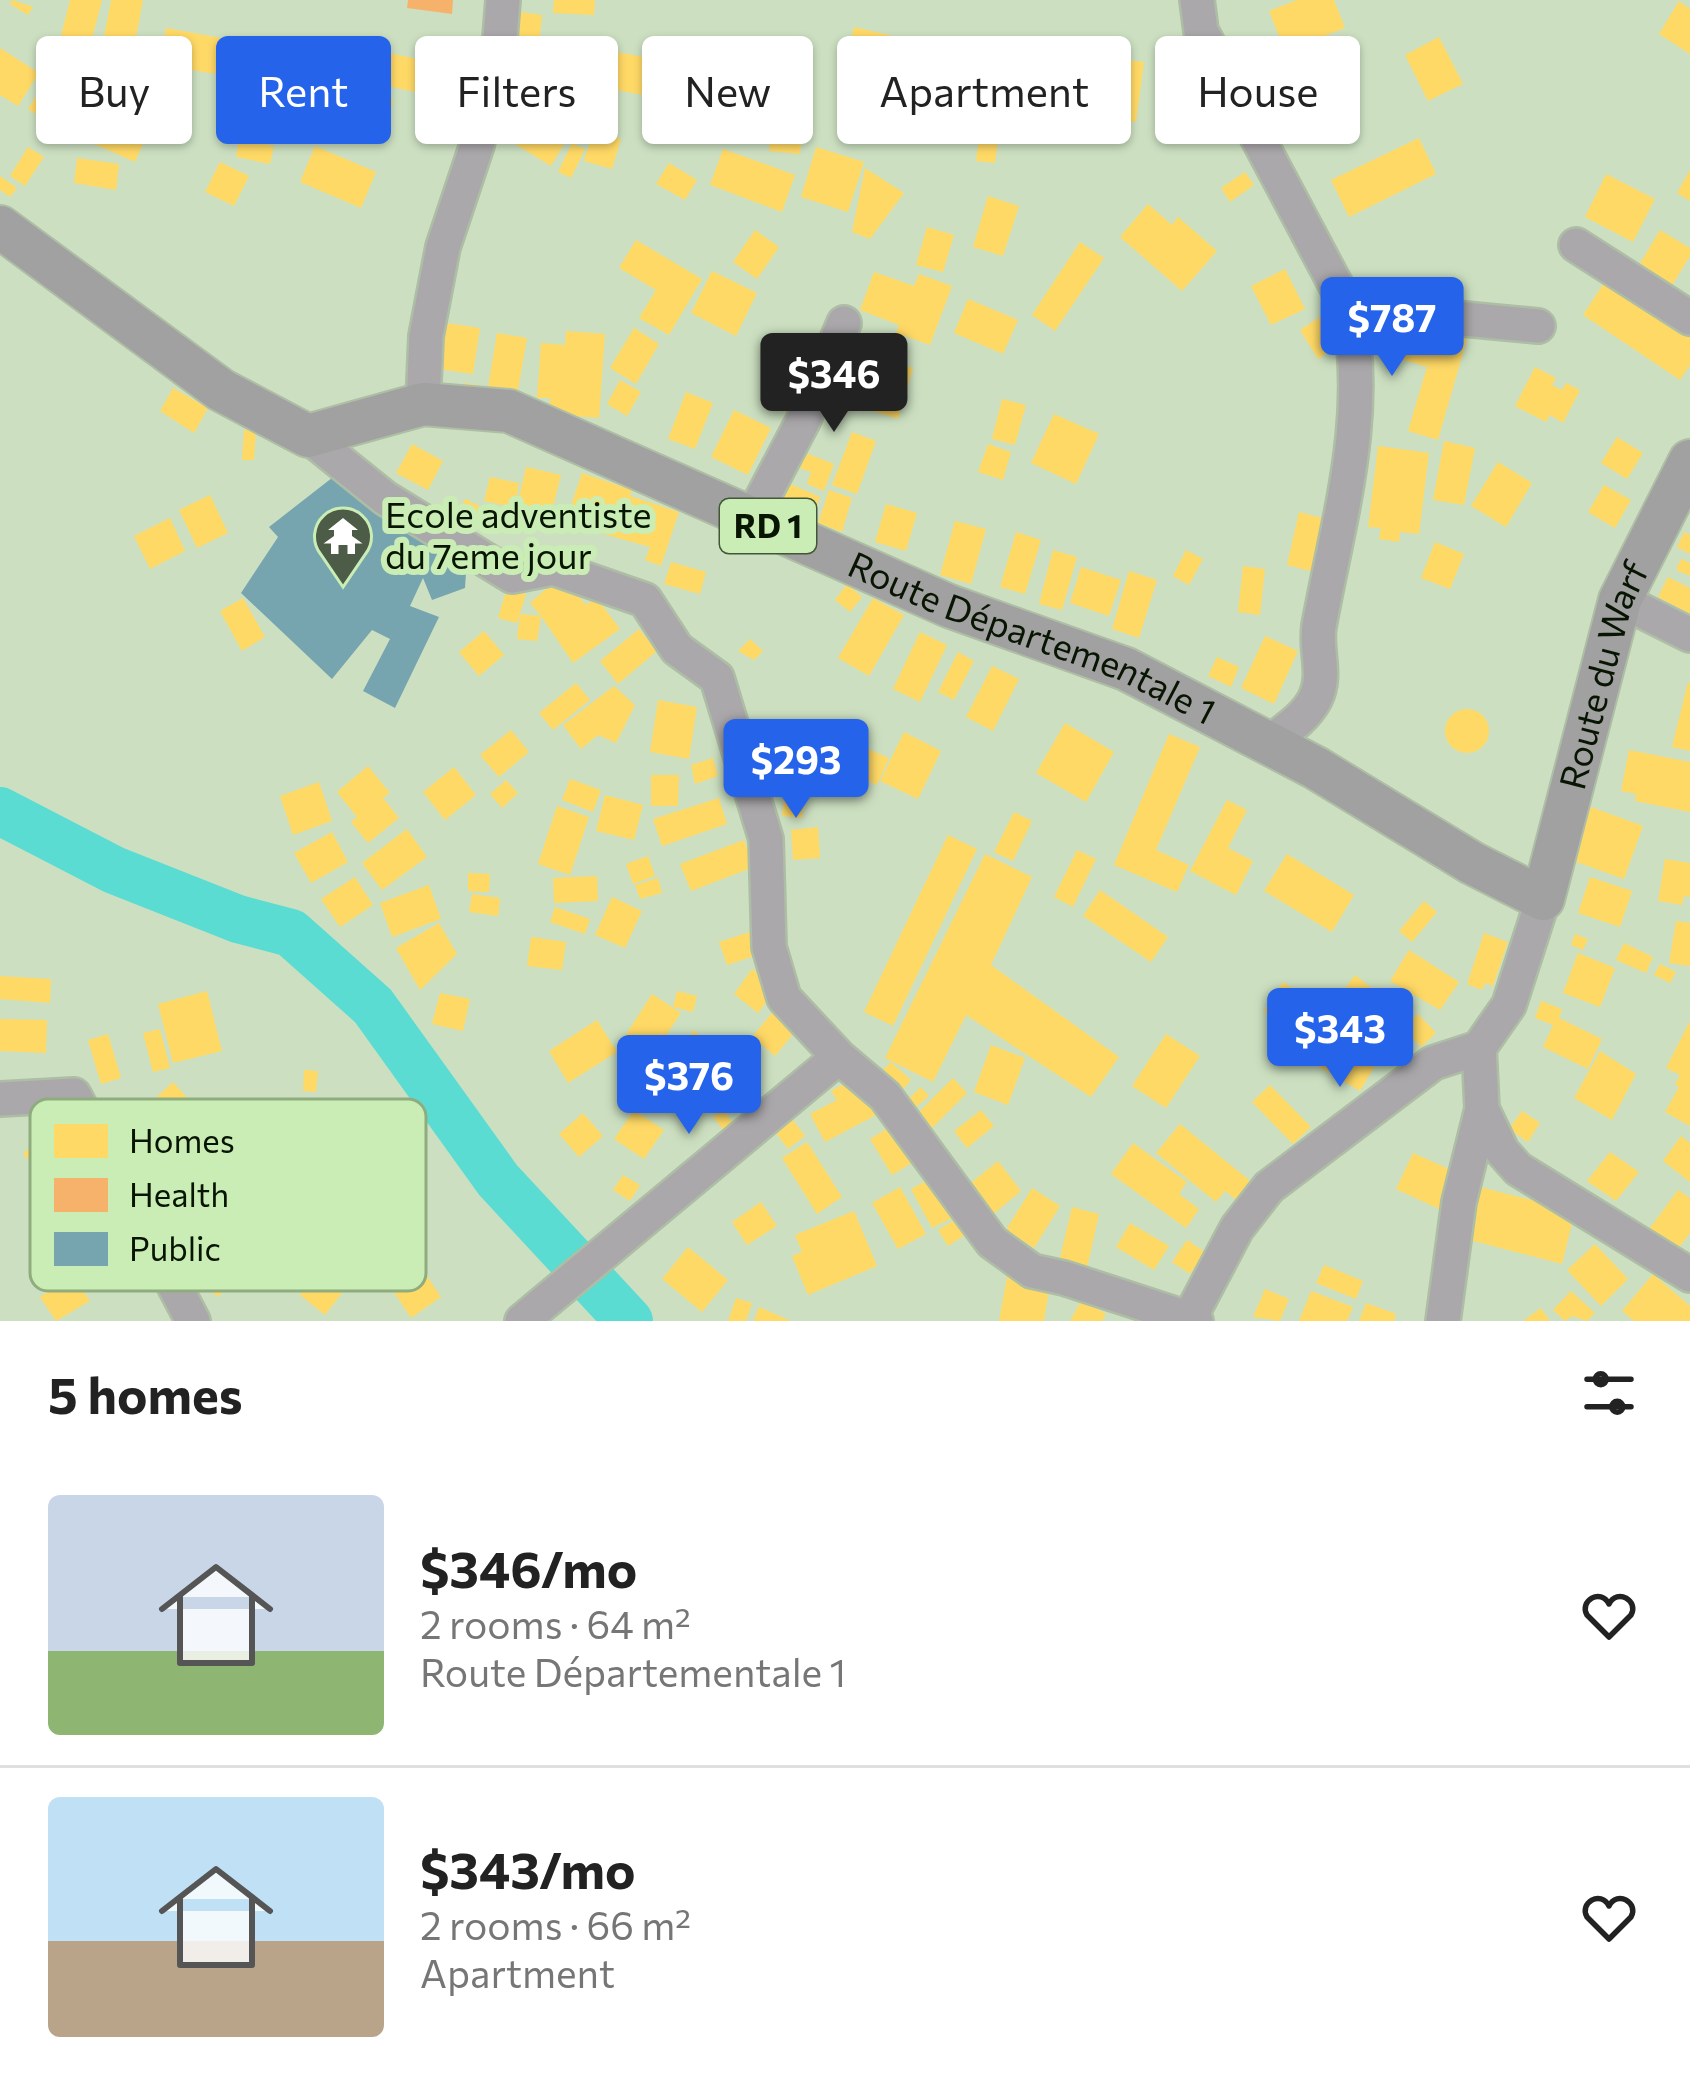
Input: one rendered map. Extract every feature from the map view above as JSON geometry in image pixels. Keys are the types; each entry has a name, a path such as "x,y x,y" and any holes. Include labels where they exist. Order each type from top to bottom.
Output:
{"main road":[{"path":"0,227 221,390 308,436"},
{"name":"Route Départementale 1","path":"308,436 423,404 509,411 949,606 1126,669 1269,743 1543,899"},
{"name":"Route du Warf","path":"1543,899 1620,600 1690,461"}],"street":[{"path":"423,404 426,336 442,248 477,145 500,38 503,0"},
{"path":"1197,0 1201,31 1348,308 1357,351 1356,430 1318,634 1322,677 1303,716 1269,743"},
{"path":"1576,245 1690,318"},
{"path":"1348,308 1538,326"},
{"path":"752,518 803,421 844,323"},
{"path":"308,436 385,497 512,576 553,568 645,600 677,649 717,678 766,839 769,947 784,998 839,1057 885,1096 992,1243 1032,1271 1191,1320 1237,1228 1269,1186 1433,1063 1479,1048 1509,1005 1543,899"},
{"path":"1620,600 1690,635"},
{"path":"1443,1321 1459,1202 1482,1108 1479,1048"},
{"path":"522,1321 839,1057"},
{"path":"0,1099 74,1095 76,1099"},
{"path":"1482,1108 1502,1151 1518,1169 1690,1275"},
{"path":"178,1291 194,1321"}],"building: Homes":[{"path":"12,0 33,7 28,15 10,4"},
{"path":"70,0 102,0 93,36 61,36"},
{"path":"111,0 143,0 136,36 104,36"},
{"path":"554,0 595,0 594,15 553,13"},
{"path":"1297,0 1334,0 1345,28 1324,36 1279,36 1269,11"},
{"path":"1679,1 1690,9 1690,54 1659,34"},
{"path":"520,12 542,15 540,36 518,36"},
{"path":"854,27 893,36 852,36"},
{"path":"166,28 216,37 215,74 192,70 192,36 164,36"},
{"path":"1439,37 1463,84 1428,101 1405,55"},
{"path":"0,48 36,71 36,78 18,106 0,95"},
{"path":"618,52 642,56 642,95 618,91"},
{"path":"391,53 415,58 415,92 391,87"},
{"path":"1131,60 1144,62 1136,122 1131,121"},
{"path":"1419,138 1436,174 1349,217 1331,180"},
{"path":"621,139 612,169 584,161 589,144 618,144"},
{"path":"94,144 143,144 135,162"},
{"path":"238,144 274,146 270,164 236,157"},
{"path":"515,144 564,144 551,166"},
{"path":"572,144 585,149 571,178 558,172"},
{"path":"770,144 801,144 800,154 769,151"},
{"path":"978,144 997,144 995,163 976,161"},
{"path":"315,146 376,172 361,208 300,182"},
{"path":"28,147 44,157 25,186 10,176"},
{"path":"816,147 864,162 848,212 801,197"},
{"path":"723,149 795,175 782,212 710,185"},
{"path":"77,158 119,164 116,190 74,183"},
{"path":"220,162 249,176 234,206 205,192"},
{"path":"669,163 697,180 685,200 656,184"},
{"path":"865,168 904,193 870,239 852,232"},
{"path":"1690,170 1690,201 1677,193"},
{"path":"1245,172 1254,185 1230,202 1221,188"},
{"path":"1606,174 1655,199 1633,242 1585,217"},
{"path":"0,176 17,188 10,197 0,190"},
{"path":"988,196 1019,206 1003,256 973,247"},
{"path":"1148,204 1172,225 1178,217 1217,251 1182,291 1120,237"},
{"path":"927,227 954,235 943,272 916,265"},
{"path":"755,230 779,247 757,279 733,262"},
{"path":"1660,230 1690,248 1668,292 1635,272"},
{"path":"636,240 702,279 669,335 639,318 656,290 619,268"},
{"path":"1080,242 1104,258 1055,331 1032,315"},
{"path":"1285,269 1305,309 1271,325 1251,286"},
{"path":"712,271 757,293 736,336 691,313"},
{"path":"874,272 914,286 919,274 952,286 930,345 896,333 899,325 860,310"},
{"path":"1609,275 1690,329 1690,365 1680,380 1583,315"},
{"path":"968,299 1018,320 1003,354 954,333"},
{"path":"1332,309 1350,338 1318,359 1300,330"},
{"path":"1393,318 1467,339 1438,440 1408,431 1427,367 1383,354"},
{"path":"446,323 480,328 473,374 438,369"},
{"path":"634,328 659,344 636,384 610,368"},
{"path":"566,331 605,334 599,418 549,414 550,398 537,398 541,343 565,345"},
{"path":"497,333 527,338 515,407 461,397 464,383 488,387"},
{"path":"862,352 913,368 898,419 846,403"},
{"path":"776,363 792,372 776,399 761,390"},
{"path":"1535,367 1556,378 1552,385 1562,390 1566,383 1580,390 1563,423 1550,415 1546,422 1515,406"},
{"path":"798,377 814,385 797,418 781,410"},
{"path":"620,380 641,392 627,416 607,404"},
{"path":"173,388 208,408 194,433 160,411"},
{"path":"686,392 713,403 695,449 668,439"},
{"path":"1002,399 1026,405 1015,445 992,439"},
{"path":"734,410 771,428 748,475 711,457"},
{"path":"1054,414 1099,434 1076,484 1031,463"},
{"path":"244,430 256,431 254,460 242,460"},
{"path":"852,432 876,441 857,494 832,485"},
{"path":"1617,437 1643,453 1627,479 1601,463"},
{"path":"1444,441 1475,448 1464,505 1433,500"},
{"path":"412,444 443,461 428,490 396,473"},
{"path":"988,444 1011,452 1003,480 978,472"},
{"path":"1378,446 1429,453 1419,534 1400,532 1399,542 1379,539 1381,528 1368,527"},
{"path":"806,453 834,464 824,491 807,484 811,472 800,468"},
{"path":"1498,462 1532,483 1506,527 1471,506"},
{"path":"526,467 561,475 547,531 513,523"},
{"path":"582,473 679,512 661,566 645,560 650,547 565,523"},
{"path":"490,477 519,483 515,508 484,501"},
{"path":"786,482 820,497 811,519 777,504"},
{"path":"1604,485 1631,500 1615,528 1588,512"},
{"path":"829,490 852,498 842,532 818,523"},
{"path":"210,495 228,533 197,548 179,510"},
{"path":"465,499 484,508 479,519 460,509"},
{"path":"886,504 917,513 906,551 875,542"},
{"path":"1299,512 1330,520 1318,573 1287,565"},
{"path":"170,518 185,551 150,569 134,536"},
{"path":"955,521 986,529 971,584 940,575"},
{"path":"1016,532 1041,540 1025,594 1000,587"},
{"path":"1684,532 1690,535 1690,554 1677,547"},
{"path":"1435,542 1464,554 1450,589 1421,578"},
{"path":"1053,550 1077,557 1062,610 1039,604"},
{"path":"1186,550 1203,559 1189,585 1173,576"},
{"path":"1681,559 1690,563 1690,576 1676,570"},
{"path":"671,562 706,572 700,594 664,584"},
{"path":"1243,566 1265,569 1260,615 1238,612"},
{"path":"1081,567 1121,580 1109,616 1070,603"},
{"path":"1129,571 1157,580 1139,638 1112,629"},
{"path":"561,576 586,605 596,597 620,629 573,663 530,603"},
{"path":"1668,577 1690,588 1690,614 1658,597"},
{"path":"847,584 862,597 850,612 835,600"},
{"path":"507,588 526,594 517,623 498,618"},
{"path":"243,598 265,637 242,651 220,611"},
{"path":"873,598 904,615 869,676 838,658"},
{"path":"520,614 541,616 537,641 517,639"},
{"path":"639,629 657,651 618,684 600,661"},
{"path":"484,631 504,655 479,676 459,652"},
{"path":"920,632 947,645 920,702 893,689"},
{"path":"1265,636 1298,651 1274,704 1241,688"},
{"path":"750,639 763,651 754,660 738,651"},
{"path":"958,652 974,661 954,700 938,692"},
{"path":"1217,657 1239,667 1231,687 1208,676"},
{"path":"992,666 1019,679 993,731 966,717"},
{"path":"576,683 590,700 553,730 539,713"},
{"path":"1690,683 1690,751 1672,747"},
{"path":"614,686 635,705 616,743 598,735 581,749 563,725"},
{"path":"658,700 697,707 689,759 650,752"},
{"path":"1467,709 1482,716 1489,731 1482,746 1467,753 1452,746 1445,731 1452,716"},
{"path":"1065,723 1114,752 1086,802 1036,773"},
{"path":"511,730 529,752 499,777 480,755"},
{"path":"904,732 941,751 918,799 880,781"},
{"path":"1169,734 1200,747 1156,850 1189,865 1177,892 1114,865"},
{"path":"850,741 889,758 877,785 838,768"},
{"path":"1629,750 1690,762 1690,812 1635,801 1636,794 1621,791"},
{"path":"713,758 718,776 695,784 691,765"},
{"path":"368,766 390,793 383,798 399,818 368,843 351,822 357,817 337,792"},
{"path":"454,767 476,795 445,820 423,792"},
{"path":"651,775 679,775 678,806 651,806"},
{"path":"570,779 601,790 593,812 562,800"},
{"path":"506,780 518,793 502,808 490,794"},
{"path":"319,782 332,821 293,835 280,796"},
{"path":"786,783 806,785 802,818 782,816"},
{"path":"605,795 643,805 634,840 596,831"},
{"path":"719,798 727,824 662,846 653,819"},
{"path":"1227,800 1247,810 1228,848 1253,861 1236,895 1190,871"},
{"path":"557,806 589,817 570,875 538,864"},
{"path":"1591,807 1643,826 1624,879 1571,860"},
{"path":"1014,812 1032,821 1013,861 994,852"},
{"path":"818,827 820,858 793,860 791,830"},
{"path":"407,829 427,857 382,890 362,863"},
{"path":"332,832 348,862 311,883 294,853"},
{"path":"948,835 977,849 893,1026 864,1012"},
{"path":"744,840 754,867 691,891 680,864"},
{"path":"1077,850 1096,859 1073,907 1054,897"},
{"path":"985,854 1032,877 991,965 1119,1057 1091,1097 966,1015 933,1082 885,1058"},
{"path":"1287,854 1354,895 1332,932 1264,891"},
{"path":"648,856 655,876 633,884 626,864"},
{"path":"1665,859 1690,863 1690,897 1684,896 1682,905 1658,901"},
{"path":"468,873 490,874 489,892 468,891"},
{"path":"597,876 598,901 554,903 553,878"},
{"path":"355,877 373,905 340,927 321,899"},
{"path":"1590,877 1632,891 1620,927 1578,913"},
{"path":"658,878 662,893 640,899 635,885"},
{"path":"429,885 441,919 392,937 380,903"},
{"path":"1100,890 1168,937 1151,962 1083,916"},
{"path":"472,894 500,898 498,916 469,912"},
{"path":"612,897 642,911 625,948 595,935"},
{"path":"1424,901 1437,912 1412,942 1399,931"},
{"path":"555,907 590,919 585,934 550,922"},
{"path":"1676,921 1690,923 1690,966 1669,963"},
{"path":"439,923 457,954 420,990 396,948"},
{"path":"759,929 767,952 727,965 719,942"},
{"path":"1484,933 1508,942 1493,986 1485,983 1482,990 1467,984"},
{"path":"1575,934 1588,939 1583,950 1571,945"},
{"path":"531,937 566,942 562,970 527,966"},
{"path":"1624,943 1653,957 1646,973 1616,960"},
{"path":"1409,950 1459,982 1440,1010 1390,981"},
{"path":"1578,953 1615,968 1600,1007 1563,993"},
{"path":"1660,964 1676,972 1670,983 1654,975"},
{"path":"752,969 777,988 758,1013 734,994"},
{"path":"1355,975 1373,989 1361,1004 1343,991"},
{"path":"0,976 51,979 50,1003 0,999"},
{"path":"1283,982 1310,1000 1290,1030 1264,1012"},
{"path":"207,991 222,1051 173,1063 158,1004"},
{"path":"677,991 697,996 693,1012 673,1007"},
{"path":"440,993 470,999 463,1031 432,1024"},
{"path":"652,994 681,1013 653,1055 640,1047 649,1064 630,1072 619,1048 632,1041 625,1036"},
{"path":"1380,995 1400,1014 1385,1028 1365,1010"},
{"path":"1541,1001 1562,1009 1559,1018 1602,1039 1588,1069 1543,1047 1553,1025 1535,1018"},
{"path":"775,1009 798,1028 775,1056 752,1037"},
{"path":"1418,1014 1436,1033 1421,1047 1403,1028"},
{"path":"0,1019 47,1020 46,1053 0,1051"},
{"path":"597,1020 617,1052 568,1083 549,1051"},
{"path":"1690,1021 1690,1126 1665,1112 1680,1075 1666,1068"},
{"path":"1322,1022 1380,1057 1360,1091 1301,1056"},
{"path":"160,1029 170,1068 153,1072 143,1033"},
{"path":"694,1030 702,1037 690,1051 682,1044"},
{"path":"108,1034 121,1078 101,1084 88,1040"},
{"path":"1166,1034 1200,1056 1166,1108 1132,1086"},
{"path":"704,1045 743,1090 722,1108 734,1124 724,1131 713,1117 718,1113 678,1067"},
{"path":"991,1045 1025,1058 1008,1105 974,1092"},
{"path":"668,1050 675,1062 664,1069 657,1057"},
{"path":"1600,1051 1636,1074 1612,1120 1574,1098"},
{"path":"891,1062 911,1080 903,1089 883,1070"},
{"path":"304,1070 318,1071 316,1092 303,1091"},
{"path":"856,1077 876,1115 825,1142 810,1114 837,1100 831,1091"},
{"path":"953,1078 967,1093 932,1128 918,1113"},
{"path":"173,1082 188,1099 155,1099"},
{"path":"1270,1085 1311,1127 1293,1144 1252,1102"},
{"path":"921,1087 929,1096 914,1109 906,1101"},
{"path":"634,1110 664,1130 644,1159 614,1139"},
{"path":"981,1110 994,1126 967,1148 954,1131"},
{"path":"1522,1111 1540,1123 1528,1142 1509,1129"},
{"path":"583,1113 603,1136 579,1157 559,1134"},
{"path":"793,1120 805,1136 788,1149 776,1133"},
{"path":"1180,1124 1254,1184 1239,1202 1225,1191 1216,1202 1156,1153"},
{"path":"893,1125 915,1161 892,1175 870,1139"},
{"path":"1681,1136 1690,1143 1690,1182 1663,1161"},
{"path":"807,1142 842,1197 817,1214 782,1158"},
{"path":"1133,1143 1187,1182 1179,1194 1199,1209 1186,1228 1111,1174"},
{"path":"1610,1152 1639,1172 1616,1201 1587,1181"},
{"path":"1413,1153 1458,1173 1441,1210 1396,1189"},
{"path":"998,1161 1021,1191 991,1216 967,1186"},
{"path":"623,1175 640,1185 630,1201 613,1190"},
{"path":"935,1176 956,1216 932,1228 911,1189"},
{"path":"1476,1186 1575,1211 1562,1264 1462,1238"},
{"path":"900,1187 926,1234 898,1249 872,1203"},
{"path":"1032,1188 1060,1206 1034,1248 1006,1230"},
{"path":"1678,1190 1690,1198 1690,1233 1678,1249 1647,1232"},
{"path":"761,1202 777,1226 747,1245 732,1222"},
{"path":"1072,1207 1099,1214 1087,1268 1059,1262"},
{"path":"854,1211 877,1266 808,1295 792,1256 802,1252 795,1235"},
{"path":"958,1218 968,1233 948,1246 938,1230"},
{"path":"1130,1223 1169,1246 1154,1270 1116,1247"},
{"path":"1187,1240 1205,1252 1190,1274 1172,1262"},
{"path":"1595,1244 1628,1279 1601,1306 1567,1270"},
{"path":"688,1247 728,1280 702,1312 662,1279"},
{"path":"1324,1265 1363,1281 1356,1299 1316,1283"},
{"path":"1653,1274 1690,1306 1690,1321 1634,1321 1622,1311"},
{"path":"426,1275 441,1297 411,1318 393,1291 426,1291"},
{"path":"1007,1277 1050,1284 1044,1321 999,1321"},
{"path":"1265,1289 1289,1299 1280,1321 1253,1317"},
{"path":"49,1291 83,1291 90,1301 56,1321 40,1297"},
{"path":"303,1291 344,1291 325,1315 300,1295"},
{"path":"1311,1291 1353,1307 1347,1321 1299,1321"},
{"path":"1571,1291 1595,1313 1587,1321 1572,1316 1565,1321 1553,1310"},
{"path":"736,1298 752,1303 746,1321 728,1321"},
{"path":"1082,1299 1106,1314 1102,1321 1070,1321"},
{"path":"1366,1303 1396,1314 1394,1321 1359,1321"},
{"path":"759,1307 791,1321 754,1321"},
{"path":"1541,1308 1550,1321 1523,1321"}],"building: Health":[{"path":"408,0 453,0 452,14 407,8"}],"building: Public":[{"path":"337,474 467,557 465,588 432,600 423,578 410,606 439,617 395,708 363,691 390,639 372,630 332,679 241,593 278,537 269,527"}],"waterway":[{"path":"0,811 114,870 238,919 291,933 373,1006 498,1180 629,1321"}],"place":[{"name":"Ecole adventiste du 7eme jour","path":"343,587"}]}
